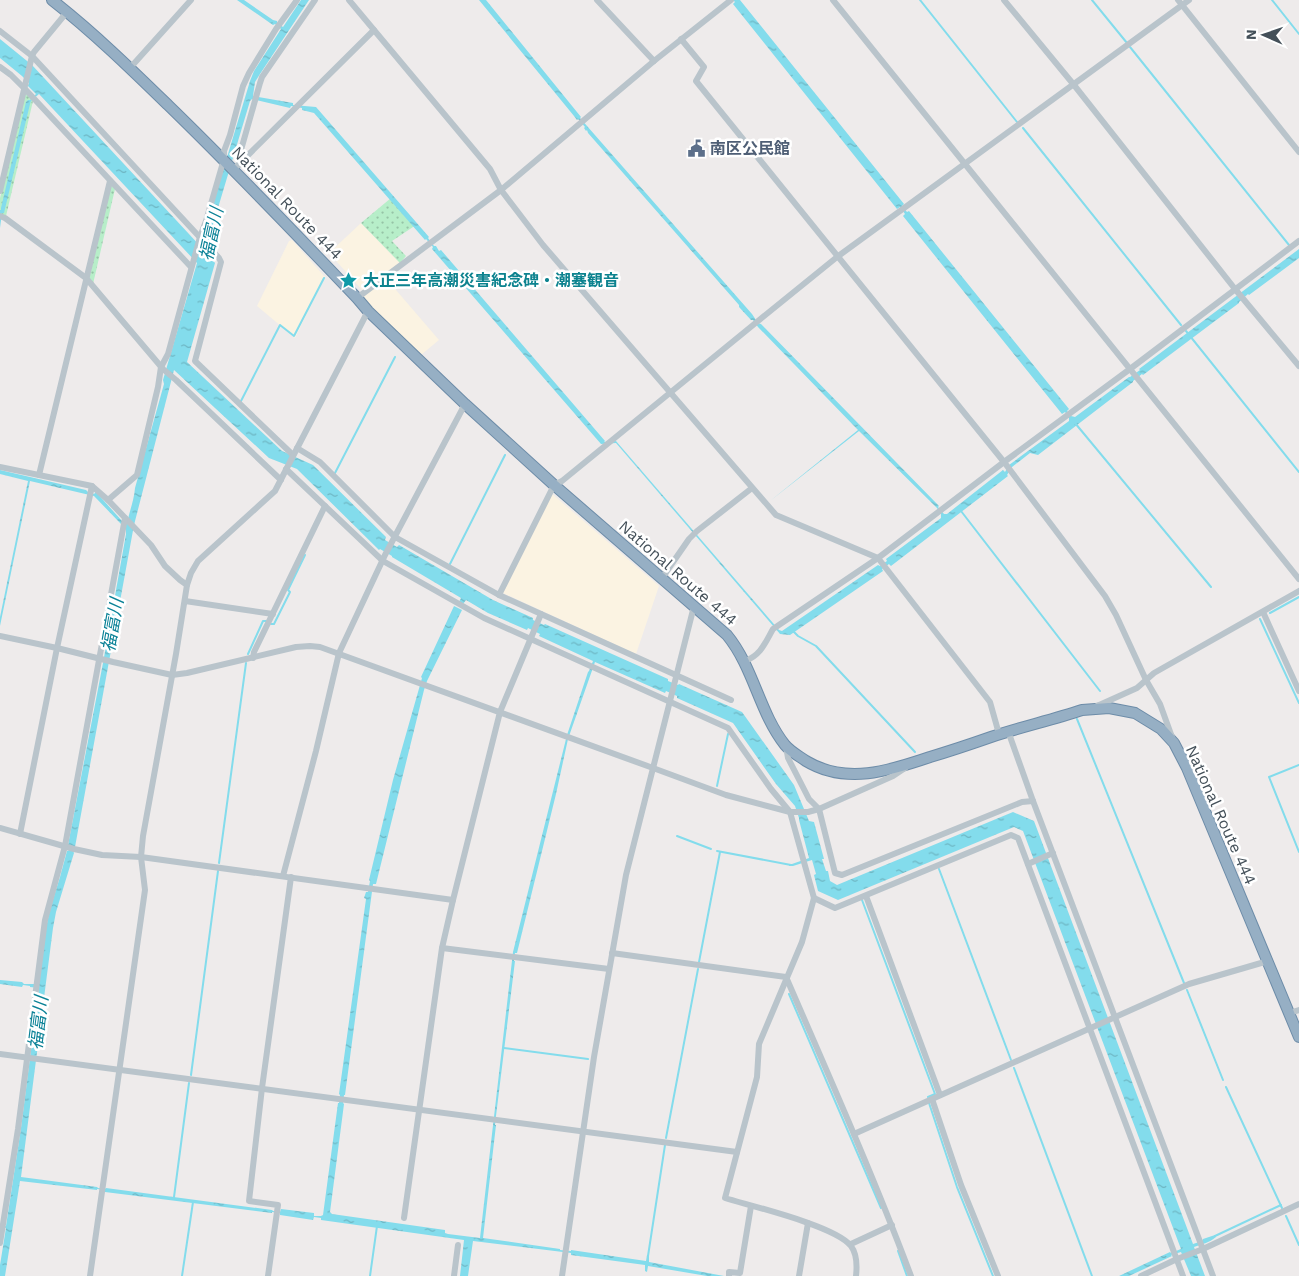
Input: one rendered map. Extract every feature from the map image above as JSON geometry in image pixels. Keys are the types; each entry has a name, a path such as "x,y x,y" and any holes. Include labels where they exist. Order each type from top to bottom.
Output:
{"highway":[{"name":"National Route 444","path":"52,0 130,68 224,159 236,167 368,311 465,404 554,485 727,635 745,662 777,733 786,746 796,755 816,766 834,772 873,774 910,764 1004,733 1093,708 1109,708 1135,713 1161,729 1174,743 1187,768 1268,961 1294,1012 1299,1037"}],"street":[{"path":"130,68 192,0"},
{"path":"108,500 137,476 162,368 168,354 243,86 249,73 296,0"},
{"path":"236,167 262,77 315,0"},
{"path":"349,0 490,169 502,190 543,245 776,515 882,563 990,702 1034,801 1113,1019 1213,1276"},
{"path":"597,0 654,61"},
{"path":"357,298 502,190 654,61 731,0"},
{"path":"833,0 1299,579"},
{"path":"1004,0 1074,85 1236,291 1299,366"},
{"path":"499,595 554,485 562,481 837,257 1074,85 1180,2 1189,0"},
{"path":"1180,2 1299,152"},
{"path":"0,191 31,59 34,52 68,12"},
{"path":"236,167 374,30"},
{"path":"0,31 31,59 220,258 221,262 195,361 295,451 320,462 394,539 540,617 731,700"},
{"path":"681,39 704,67 696,81 1007,466 1104,596 1116,615 1146,680 1160,704 1174,743"},
{"path":"0,67 25,85 110,181 192,264"},
{"path":"40,475 110,181"},
{"path":"0,216 86,278 162,368 281,480"},
{"path":"745,662 750,660 764,647 776,628 882,563 940,511 1007,466 1068,414 1131,371 1299,241"},
{"path":"90,1276 145,890 141,856 143,836 187,585 198,561 275,491 368,311"},
{"path":"282,876 316,751 339,653 384,558 465,404"},
{"path":"0,467 40,475 91,491 108,500 125,522 136,528 151,545 164,566 187,585"},
{"path":"287,468 325,506 384,558 484,618 531,636 670,699 728,728 790,812 803,862 809,871 814,898 802,942 759,1044 757,1077 725,1198 808,1223 836,1235 850,1244 856,1258 856,1276"},
{"path":"662,578 695,533 752,488"},
{"path":"20,834 91,491"},
{"path":"253,658 254,652 325,506"},
{"path":"0,1244 31,1058 36,986 45,920 69,847 125,522"},
{"path":"1093,708 1137,688 1154,673 1299,591"},
{"path":"185,601 273,614"},
{"path":"562,1276 594,1057 626,875 694,606"},
{"path":"1263,612 1299,691"},
{"path":"404,1218 442,948 500,712 540,617"},
{"path":"0,636 172,675 296,648 320,647 726,795 790,812 815,810 893,776 910,764"},
{"path":"786,746 788,758 815,810 829,865 835,873 842,875 1022,802 1034,801"},
{"path":"0,828 102,855 141,856 453,900"},
{"path":"814,898 835,908 1011,835 1018,838 1092,1028 1183,1276"},
{"path":"1028,864 1054,854"},
{"path":"268,1276 278,1205 249,1201 262,1088 291,877"},
{"path":"863,898 940,1096"},
{"path":"442,948 609,969"},
{"path":"612,953 786,977"},
{"path":"854,1134 1189,984 1268,961"},
{"path":"786,977 854,1134 911,1276"},
{"path":"0,1054 737,1152"},
{"path":"932,1099 961,1185 998,1276"},
{"path":"1141,1276 1177,1256 1299,1204"},
{"path":"729,1275 729,1272 740,1273 752,1206"},
{"path":"799,1276 808,1223"},
{"path":"850,1244 892,1225"},
{"path":"454,1276 458,1245"}],"shaded area":[{"path":"361,223 400,263 384,276 439,340 421,355 365,300 362,290 329,253"},
{"path":"292,240 325,277 295,338 257,306 289,241"},
{"path":"551,493 659,586 636,654 503,593"}],"green space":[{"path":"27,94 33,101 6,216 0,214 0,198 25,95"},
{"path":"111,185 115,189 93,284 89,279"},
{"path":"391,198 416,225 392,241 406,256 400,263 361,223"}],"water":[{"name":"福富川","path":"237,0 244,0 277,21 283,27 301,0 309,0 255,82 253,96 293,103 293,105 316,107 429,237 434,246 439,251 441,250 604,442 616,441 779,630 782,631 878,565 880,566 887,561 886,559 941,518 941,514 859,431 770,501 858,430 739,307 586,131 585,127 577,120 479,0 486,0 580,118 758,323 939,506 944,514 947,514 1003,470 1005,472 1009,465 1069,421 1069,418 1065,412 1062,414 903,216 905,214 900,207 897,209 733,4 735,2 733,0 740,0 904,204 902,206 907,212 909,211 1069,409 1067,411 1071,416 1075,417 1140,370 1299,249 1299,258 1142,374 1038,455 1030,453 1012,467 1008,476 891,566 889,564 882,569 883,571 790,635 780,634 616,443 601,444 432,249 433,247 314,113 302,110 302,108 291,106 290,108 252,99 250,101 212,228 214,230 206,257 211,258 215,263 187,362 282,451 313,465 386,537 385,540 397,547 399,545 493,600 533,618 533,620 742,712 794,785 809,821 814,822 824,859 822,859 826,871 828,871 830,881 837,885 1013,812 1034,821 1193,1244 1215,1235 1216,1237 1194,1247 1205,1276 1191,1276 1181,1252 1129,1276 1119,1276 1170,1252 1181,1249 1023,831 1014,827 838,900 818,891 812,860 789,866 789,864 809,858 795,806 776,784 733,723 677,698 677,696 666,691 665,693 595,662 568,739 517,953 515,953 483,1238 646,1261 647,1255 649,1255 649,1262 724,1276 707,1276 648,1266 647,1272 645,1271 645,1265 571,1255 571,1253 473,1241 468,1276 460,1276 464,1240 321,1220 321,1218 314,1217 313,1220 280,1215 280,1213 20,1181 5,1276 0,1276 6,1228 1,1227 6,1226 39,988 0,984 0,980 34,984 50,909 67,851 70,850 68,845 103,663 126,527 94,496 30,481 0,626 0,617 28,481 0,474 0,470 86,490 94,494 96,492 127,524 164,384 163,380 197,263 39,94 30,104 4,213 2,213 0,228 0,210 26,102 36,94 22,76 0,58 0,39 32,65 202,248 206,227 250,81 254,71 281,29 275,24 273,25","holes":["174,370 269,458 297,469 379,550 461,598 459,602 463,604 466,600 488,613 527,630 528,628 540,634 539,636 593,661 567,735 513,952 480,1238 448,1234 445,1233 445,1230 332,1214 330,1212 373,884 376,884 424,690 462,610 454,606 421,677 393,780 369,880 368,892 366,892 364,898 366,899 323,1215 314,1216 314,1213 281,1209 280,1212 21,1177 56,912 74,853 134,525"]}],"waterway":[{"path":"920,0 1017,122"},
{"path":"1092,0 1127,43"},
{"path":"1272,0 1299,34"},
{"path":"1130,47 1289,245"},
{"path":"1023,128 1181,325"},
{"path":"241,401 280,325 294,336 324,278"},
{"path":"1186,331 1299,472"},
{"path":"335,473 395,357"},
{"path":"1075,423 1211,587"},
{"path":"450,564 505,455"},
{"path":"961,511 1100,691"},
{"path":"271,624 274,624 290,592 288,590 305,555"},
{"path":"1270,613 1299,597"},
{"path":"1260,619 1299,703"},
{"path":"248,654 263,621 266,621"},
{"path":"793,631 816,646 915,752"},
{"path":"219,863 246,663"},
{"path":"1077,719 1184,983"},
{"path":"717,786 728,734"},
{"path":"1299,765 1269,777 1299,852"},
{"path":"677,836 711,849"},
{"path":"717,851 791,865"},
{"path":"699,962 720,852"},
{"path":"939,869 1011,1060"},
{"path":"191,1075 218,871"},
{"path":"862,900 935,1094 928,1097"},
{"path":"666,1138 698,969"},
{"path":"1187,990 1223,1080"},
{"path":"789,994 881,1208"},
{"path":"504,1048 588,1059"},
{"path":"1014,1068 1092,1276"},
{"path":"174,1197 189,1083"},
{"path":"1226,1087 1282,1208"},
{"path":"929,1103 957,1187 993,1276"},
{"path":"648,1256 665,1145"},
{"path":"182,1276 193,1202"},
{"path":"1215,1236 1281,1205"},
{"path":"1286,1216 1299,1245"},
{"path":"370,1276 377,1226"},
{"path":"898,1251 907,1276"}],"place":[{"name":"南区公民館","path":"696,148"},
{"name":"大正三年高潮災害紀念碑・潮塞観音","path":"349,280"}]}
